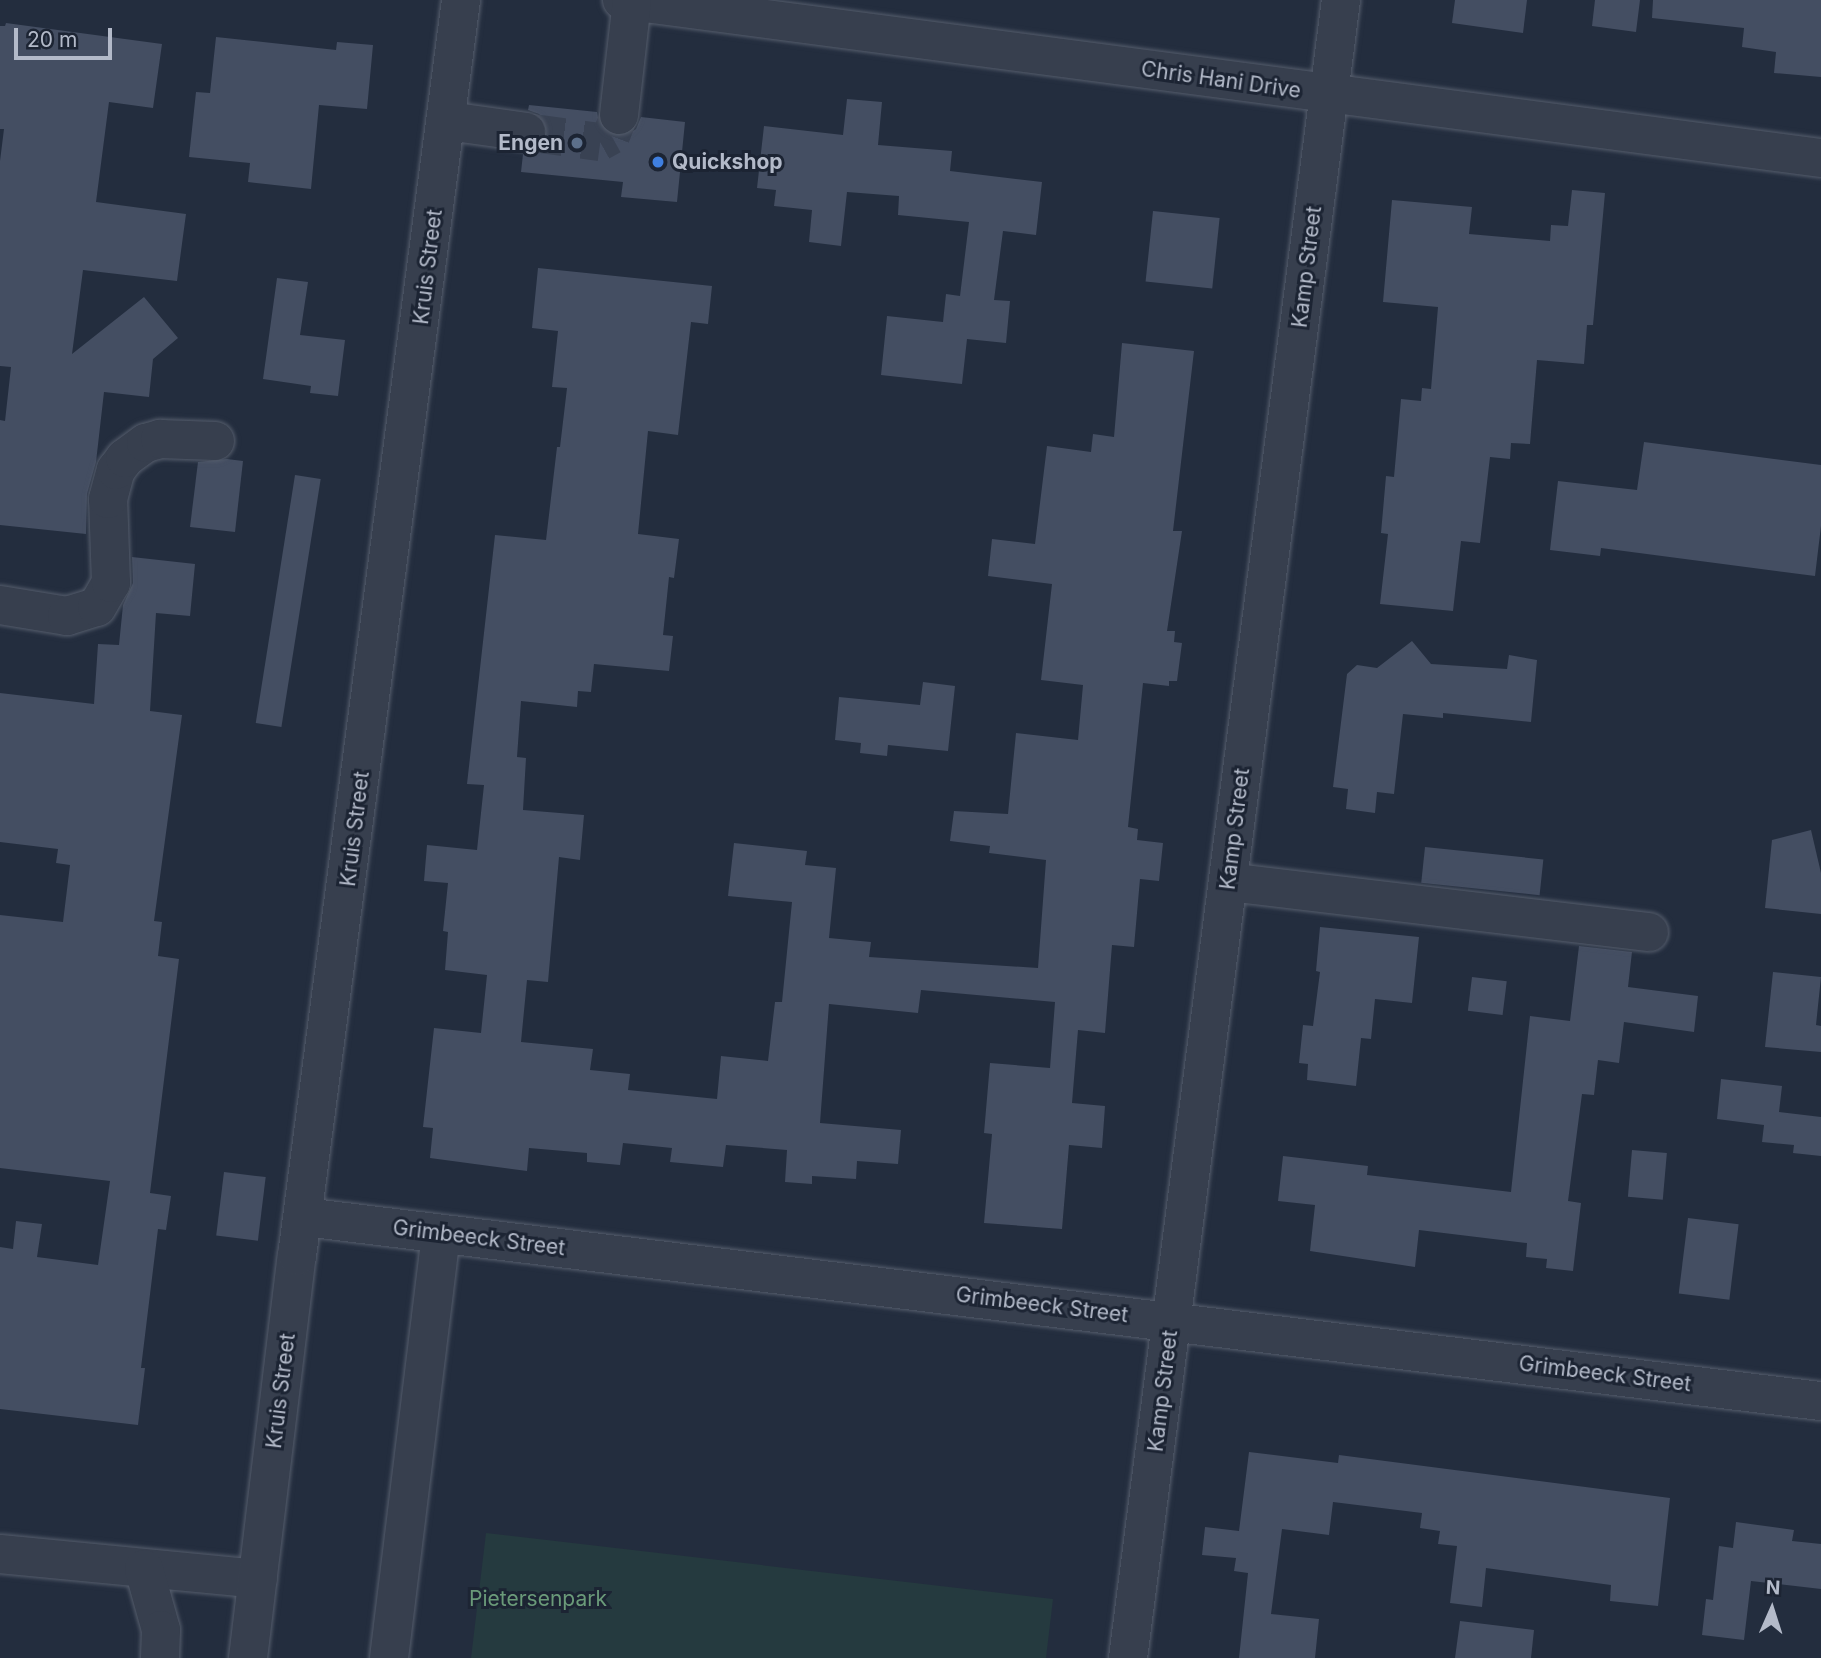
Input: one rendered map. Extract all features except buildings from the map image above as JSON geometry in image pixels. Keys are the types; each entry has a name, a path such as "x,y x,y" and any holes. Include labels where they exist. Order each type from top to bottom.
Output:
{"street":[{"name":"Kruis Street","path":"248,1658 448,121 461,0"},
{"name":"Kamp Street","path":"1128,1658 1341,0"},
{"path":"619,115 627,1"},
{"name":"Chris Hani Drive","path":"627,1 1821,158"},
{"path":"448,121 526,132"},
{"path":"0,605 67,616 97,607 111,583 108,499 116,470 125,458 146,443 160,439 215,441"},
{"path":"1228,882 1649,932"},
{"name":"Grimbeeck Street","path":"304,1217 1821,1401"},
{"path":"389,1658 441,1234"},
{"path":"0,1554 258,1579"},
{"path":"144,1569 161,1630 160,1658"}],"green space":[{"name":"Pietersenpark","path":"486,1533 1053,1599 1046,1658 471,1658"}],"tunnel":[{"path":"526,132 600,142 611,136 619,115"}],"place":[{"name":"Engen","path":"577,143"},
{"name":"Quickshop","path":"658,162"}]}
